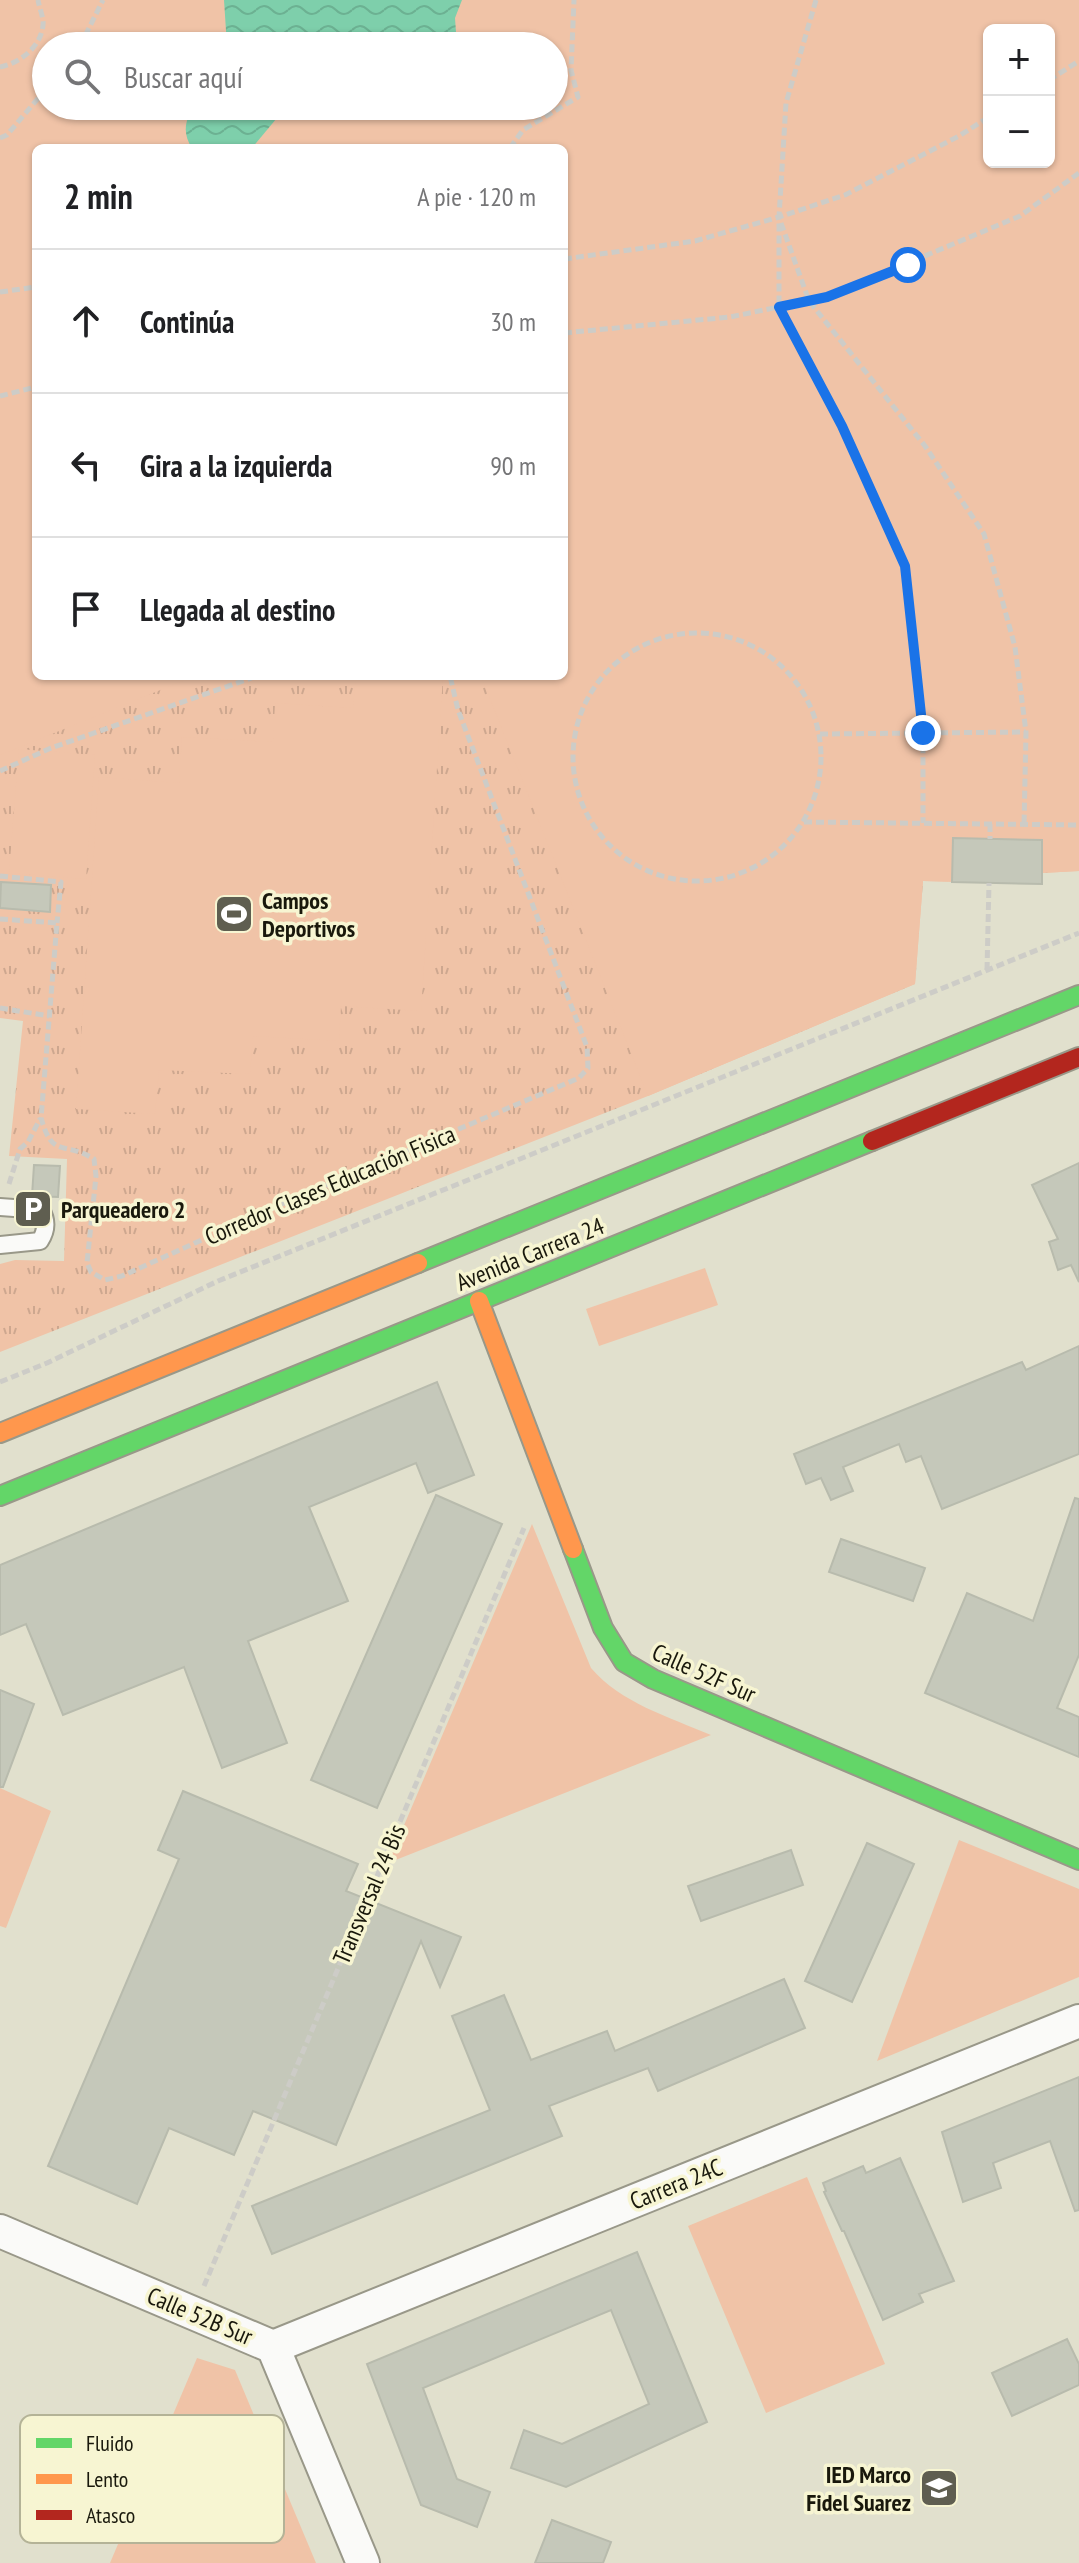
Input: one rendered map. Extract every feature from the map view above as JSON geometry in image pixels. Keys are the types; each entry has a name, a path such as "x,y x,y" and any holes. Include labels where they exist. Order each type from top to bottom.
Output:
{"main road":[{"name":"Avenida Carrera 24","path":"0,1433 1079,995"},
{"name":"Avenida Carrera 24","path":"0,1496 1079,1057"},
{"name":"Calle 52F Sur","path":"479,1301 603,1628 624,1662 653,1679 1079,1860"}],"street":[{"name":"Carrera 24C","path":"273,2347 1079,2021"},
{"name":"Calle 52B Sur","path":"0,2231 273,2347 363,2563"}],"lane":[{"path":"0,1245 40,1241 45,1234 46,1218 41,1210 1,1200"}],"path":[{"path":"38,0 43,25 40,32"},
{"path":"87,32 103,0"},
{"path":"568,103 578,97 571,70 574,0"},
{"path":"816,0 786,103 779,217 779,307 842,426 905,566 923,733 923,823"},
{"path":"0,67 15,64 32,50"},
{"path":"1055,76 1079,61"},
{"path":"0,138 7,135 32,106"},
{"path":"513,144 523,130 540,120"},
{"path":"568,258 695,241 779,217 845,195 983,121"},
{"path":"568,333 730,317 827,297 1020,216 1079,173"},
{"path":"779,217 809,301 925,446 984,534 1015,647 1026,732 1024,825"},
{"path":"0,292 32,288"},
{"path":"0,396 32,388"},
{"path":"696,632 739,640 777,661 804,694 820,734 822,764 816,794 804,822 775,854 738,874 695,881 652,873 615,851 587,818 573,777 573,735 588,694 616,661 654,640 696,632"},
{"path":"0,771 51,748 246,680"},
{"name":"Corredor Clases Educación Fisica","path":"41,1118 52,1144 77,1149 94,1159 96,1176 87,1263 91,1272 105,1280 122,1276 586,1074 590,1061 587,1047 458,710 451,680"},
{"path":"820,734 1026,732"},
{"path":"804,822 1079,825"},
{"path":"990,824 990,839"},
{"path":"0,876 61,882 41,1118 28,1142 20,1149 12,1181 1,1200"},
{"path":"987,970 989,883"},
{"path":"0,919 57,923"},
{"path":"0,1382 47,1363 218,1281 1079,933"},
{"path":"0,1008 49,1016"},
{"name":"Transversal 24 Bis","path":"193,2312 546,1477"}],"green space":[{"path":"0,0 1079,0 1079,871 1042,873 1041,884 923,881 915,984 648,1096 0,1352 0,1264 15,1260 64,1261 67,1159 9,1156 23,1021 0,1018"},
{"path":"0,0 1079,0 1079,871 1042,873 1041,884 923,881 915,984 648,1096 483,680 568,680 568,144 32,144 32,680 185,680 0,755"},
{"path":"356,680 443,680 421,1011 341,1006 339,1041 253,1036 250,1074 159,1070 155,1114 76,1109 99,777 179,783 182,737 273,742 275,703 353,708"},
{"path":"19,749 95,755 86,879 9,873"},
{"path":"705,1268 718,1305 599,1346 586,1309"},
{"path":"532,1524 591,1668 631,1700 711,1735 388,1863"},
{"path":"0,1788 51,1811 6,1928 0,1926"},
{"path":"959,1840 1079,1889 1079,1977 877,2061"},
{"path":"807,2177 885,2364 766,2413 688,2226"},
{"path":"197,2358 235,2370 254,2415 173,2415"},
{"path":"284,2487 316,2563 110,2563 118,2543 284,2543"}],"water":[{"path":"224,0 462,0 455,18 456,32 226,32"},
{"path":"187,120 275,120 255,144 190,144"}],"building":[{"path":"953,838 1042,840 1042,884 952,882"},
{"path":"1,882 51,885 50,912 0,908"},
{"path":"1079,1163 1079,1282 1071,1265 1058,1270 1049,1242 1058,1239 1032,1185"},
{"path":"34,1165 60,1166 58,1197 32,1196"},
{"path":"1079,1346 1079,1454 942,1509 921,1456 906,1462 899,1444 843,1467 853,1491 831,1500 821,1478 806,1484 794,1454 1022,1362 1026,1370"},
{"path":"437,1382 474,1475 428,1493 416,1463 309,1507 348,1601 248,1641 287,1743 222,1768 184,1667 63,1715 26,1624 0,1635 0,1565"},
{"path":"436,1495 502,1524 377,1808 311,1780"},
{"path":"1075,1498 1079,1499 1079,1655 1057,1708 1079,1717 1079,1757 925,1693 967,1593 1033,1621"},
{"path":"841,1539 925,1568 913,1601 829,1572"},
{"path":"0,1690 34,1704 3,1787 0,1787"},
{"path":"183,1791 358,1864 346,1891 461,1937 440,1987 421,1941 336,2145 253,2111 234,2155 169,2128 137,2204 48,2166 179,1859 158,1850"},
{"path":"867,1843 914,1864 852,2002 805,1981"},
{"path":"791,1850 803,1885 701,1921 688,1886"},
{"path":"784,1979 805,2028 658,2091 648,2068 549,2106 562,2136 272,2254 252,2206 490,2110 452,2016 504,1995 531,2060 607,2031 615,2051"},
{"path":"1079,2077 1079,2210 1075,2211 1050,2141 993,2163 1001,2188 963,2202 942,2132"},
{"path":"900,2158 954,2281 919,2294 923,2302 883,2320 824,2192 823,2183 863,2166 866,2173"},
{"path":"637,2252 707,2422 566,2487 511,2468 524,2430 562,2444 649,2404 611,2310 423,2388 457,2479 490,2492 477,2527 421,2505 367,2364"},
{"path":"1067,2339 1079,2364 1079,2385 1012,2416 992,2373"},
{"path":"552,2520 611,2542 603,2563 535,2563"}],"traffic: fast":[{"path":"418,1263 1079,995"},
{"path":"0,1496 872,1141"},
{"path":"573,1549 603,1628 624,1662 653,1679 1079,1860"}],"traffic: slow":[{"path":"0,1433 418,1263"},
{"path":"479,1301 573,1549"}],"traffic: jam":[{"path":"872,1141 1079,1057"}],"place":[{"name":"Campos Deportivos","path":"234,914"},
{"name":"Parqueadero 2","path":"33,1209"},
{"name":"IED Marco Fidel Suarez","path":"939,2488"}],"route":[{"path":"908,265 827,297 779,307 842,426 905,566 923,733"}]}
